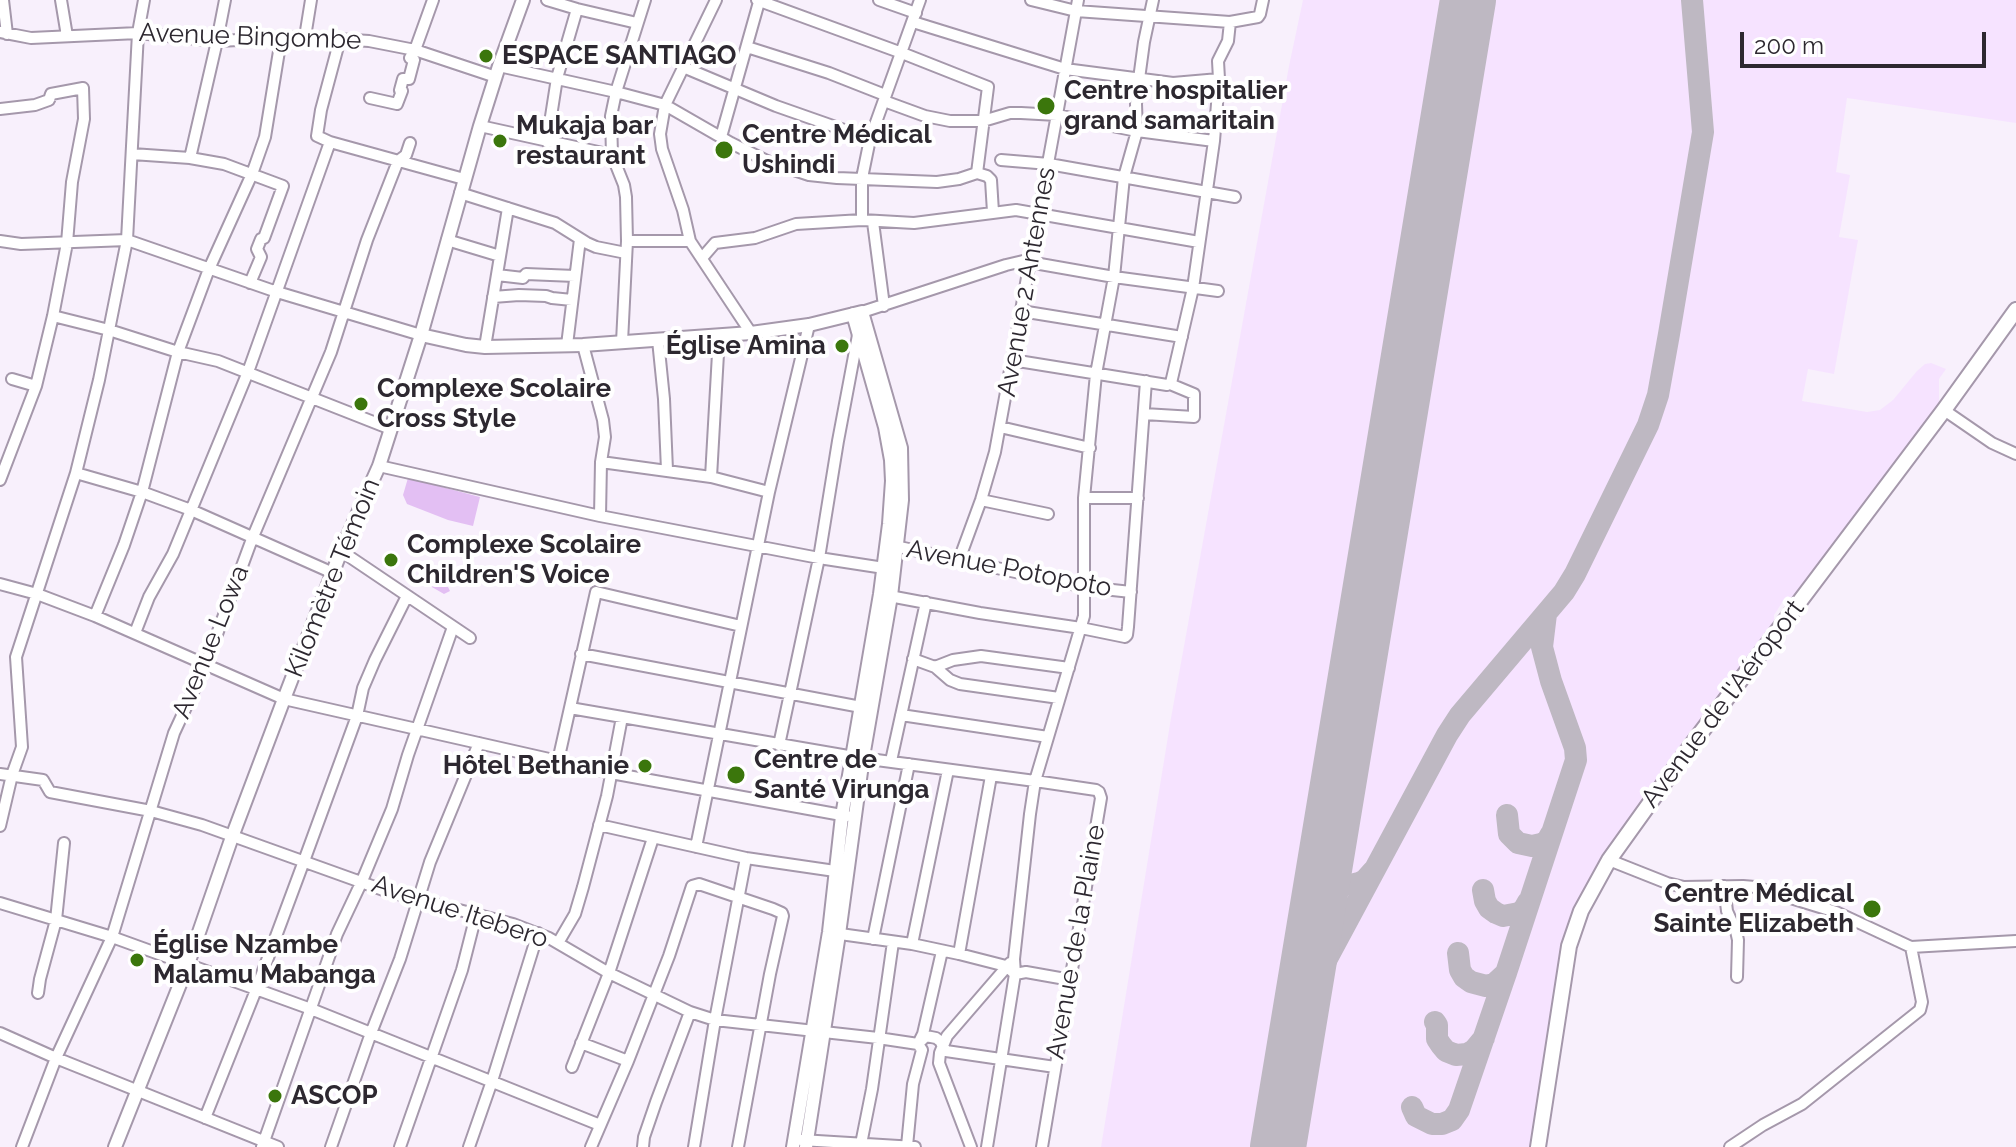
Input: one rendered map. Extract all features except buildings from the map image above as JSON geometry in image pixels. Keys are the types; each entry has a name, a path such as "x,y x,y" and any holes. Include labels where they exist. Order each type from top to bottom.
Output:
{"highway":[{"name":"Avenue de l'Aéroport","path":"1538,1147 1569,946 1581,911 1609,860 2016,310"}],"main road":[{"name":"Kilomètre Témoin","path":"115,1147 188,964 232,837 341,551 379,466 421,335 480,126 523,0"},
{"path":"421,335 485,347 583,345 751,333 809,325 857,313"},
{"path":"857,313 859,333 885,427 895,450"},
{"path":"800,1144 834,933 848,816 892,546 895,450 857,313"},
{"path":"858,757 861,707 886,595 884,568 892,546"},
{"path":"834,933 835,871 848,816"}],"street":[{"path":"2,33 3,0"},
{"path":"61,0 67,36"},
{"path":"0,826 6,775 22,745 16,657 76,473 99,380 127,240 138,33 144,0"},
{"path":"190,158 225,0"},
{"path":"305,37 311,0"},
{"path":"370,98 397,104 403,79 409,79 414,60 410,58 433,0"},
{"path":"547,0 585,7 637,23"},
{"path":"622,342 626,247 624,185 612,155 611,116 645,0"},
{"path":"716,0 665,105 660,134 690,241 751,333"},
{"path":"879,0 914,18 1065,69 1173,83 1219,79"},
{"path":"884,306 862,178 870,139 920,0"},
{"path":"1031,0 1149,17 1230,22 1258,17 1263,0"},
{"path":"987,1147 1001,1060 1035,781 1084,616 1084,498 1096,374 1114,277 1124,177 1137,131 1139,79 1153,0"},
{"path":"721,137 758,1 988,87 977,173 991,180 993,212"},
{"name":"Avenue 2 Antennes","path":"959,560 995,452 1077,6"},
{"path":"547,142 557,78 585,7"},
{"path":"1170,384 1193,288 1217,117 1218,61 1228,41 1230,22"},
{"name":"Avenue Bingombe","path":"2,33 31,38 138,33 217,41 305,37 369,41 497,71 557,78 665,105 767,161 809,175 937,182 977,173"},
{"path":"95,616 142,492 178,352 265,137 281,39"},
{"path":"340,39 317,136 464,179"},
{"path":"747,47 829,73 925,116 950,121 983,121 1010,113 1057,115 1137,131 1214,141"},
{"path":"683,67 736,90 870,139"},
{"path":"0,109 35,105 49,100 51,94 83,88 84,119 72,182 67,243 53,316 36,386 0,480"},
{"path":"1217,117 1237,119"},
{"path":"480,126 612,155"},
{"path":"135,633 148,599 171,557 248,372 330,142"},
{"name":"Avenue Lowa","path":"22,1147 56,1058 112,937 175,731 206,664 252,539 331,352 366,242 398,161 406,155 410,143"},
{"path":"132,154 190,158 227,165 283,186 257,249 261,257 250,283"},
{"path":"1001,160 1049,164 1235,197"},
{"path":"460,193 555,223 596,247 690,241"},
{"path":"485,347 508,208"},
{"path":"702,258 718,242 755,238 796,224 914,223 1016,210 1199,242"},
{"path":"567,345 580,239"},
{"path":"0,241 19,244 127,240 277,292 421,335"},
{"path":"447,240 500,256"},
{"path":"857,313 1023,261 1218,291"},
{"path":"497,275 523,278 526,274 575,276"},
{"path":"493,297 519,295 572,300"},
{"path":"1021,311 1182,337"},
{"path":"53,316 214,360 391,429"},
{"path":"696,847 769,492 809,325"},
{"path":"779,745 819,558 859,333"},
{"path":"711,477 719,336"},
{"path":"658,340 667,470"},
{"path":"583,345 605,437 601,462 600,516"},
{"path":"1012,360 1170,384 1194,394 1194,417 1144,414"},
{"path":"12,379 36,386"},
{"path":"886,595 1125,637 1146,381"},
{"path":"1944,410 1992,443 2016,454"},
{"path":"1000,427 1090,448"},
{"path":"601,462 711,477 769,492"},
{"path":"379,466 600,516 884,568"},
{"path":"76,473 191,510 333,573"},
{"path":"1084,498 1138,498"},
{"path":"981,500 1048,514"},
{"name":"Avenue Potopoto","path":"892,546 1085,587 1131,592"},
{"path":"341,551 470,638"},
{"path":"0,584 95,616 284,699 611,773 848,816"},
{"path":"558,761 596,592 741,626"},
{"path":"205,1118 304,861 357,716 363,688 407,596"},
{"path":"891,761 926,602"},
{"path":"263,1144 337,934 392,809 453,627"},
{"path":"581,654 861,707"},
{"path":"935,667 953,660 981,656 1069,668"},
{"path":"913,659 935,667 960,684 1059,698"},
{"name":"Avenue de la Plaine","path":"570,708 779,745 1096,790 1100,795 1042,1147"},
{"path":"901,715 1048,737"},
{"path":"558,943 578,904 622,717"},
{"path":"331,1147 400,959 442,831 479,743"},
{"path":"873,939 909,764"},
{"path":"912,944 948,770"},
{"name":"Avenue Itebero","path":"6,775 43,780 51,792 151,811 202,825 418,900 501,920 538,933 609,973 690,1012 715,1020 878,1038 920,1047 926,1053 936,1055 942,1051"},
{"path":"959,954 991,776"},
{"path":"599,825 746,858 835,871"},
{"path":"572,1067 609,973 653,838"},
{"path":"38,993 56,920 64,843"},
{"path":"694,1147 746,858"},
{"path":"1609,860 1684,887 1755,887 1836,912 1911,947 2016,941"},
{"path":"591,1147 669,956 692,886 699,884 773,909 783,916 738,1147"},
{"path":"1724,886 1727,911 1738,940 1737,977"},
{"path":"0,903 112,937 311,1009 600,1125"},
{"path":"400,1147 462,970 476,915"},
{"path":"469,1147 538,933"},
{"path":"834,933 912,944 1071,980"},
{"path":"855,1145 872,1089 893,942"},
{"path":"1730,1147 1802,1104 1920,1010 1922,1002 1911,947"},
{"path":"907,1146 913,1084 942,951"},
{"path":"971,1147 939,1063 947,1036 1012,966"},
{"path":"643,1147 656,1102 690,1012"},
{"path":"0,1033 263,1144 278,1147"},
{"path":"581,1043 628,1061"},
{"path":"942,1051 1055,1067"},
{"path":"800,1144 915,1147"}],"shaded area":[{"path":"1303,0 2016,0 2016,123 1847,98 1836,172 1850,175 1839,237 1858,240 1834,374 1808,369 1802,401 1867,412 1880,410 1893,400 1917,371 1931,363 1946,369 1939,379 1939,404 1798,596 1785,598 1774,615 1774,626 1579,903 1532,1147 1101,1147 1171,718"},
{"path":"408,478 480,497 473,526 407,504 403,495"},
{"path":"423,571 450,591 444,594 418,579"}],"taxiway":[{"path":"1300,1013 1447,735 1460,715 1564,592 1648,425 1658,395 1703,132 1692,0"},
{"path":"1412,1107 1416,1116 1432,1124 1452,1120 1459,1110 1576,760 1575,748 1542,647 1546,614"},
{"path":"1507,815 1509,834 1518,843 1541,844 1551,834"},
{"path":"1325,860 1329,874 1343,884 1359,883 1373,871"},
{"path":"1483,890 1489,908 1503,916 1519,913 1528,902"},
{"path":"1458,953 1460,970 1471,982 1486,986 1494,984 1506,973"},
{"path":"1435,1022 1437,1039 1446,1051 1456,1055 1474,1050 1484,1038"}],"runway":[{"path":"1278,1147 1468,0"}],"place":[{"name":"ESPACE SANTIAGO","path":"486,56"},
{"name":"Centre hospitalier grand samaritain","path":"1046,106"},
{"name":"Mukaja bar restaurant","path":"500,141"},
{"name":"Centre Médical Ushindi","path":"724,150"},
{"name":"Église Amina","path":"842,346"},
{"name":"Complexe Scolaire Cross Style","path":"361,404"},
{"name":"Complexe Scolaire Children'S Voice","path":"391,560"},
{"name":"Hôtel Bethanie","path":"645,766"},
{"name":"Centre de Santé Virunga","path":"736,775"},
{"name":"Centre Médical Sainte Elizabeth","path":"1872,909"},
{"name":"Église Nzambe Malamu Mabanga","path":"137,960"},
{"name":"ASCOP","path":"275,1096"}]}
